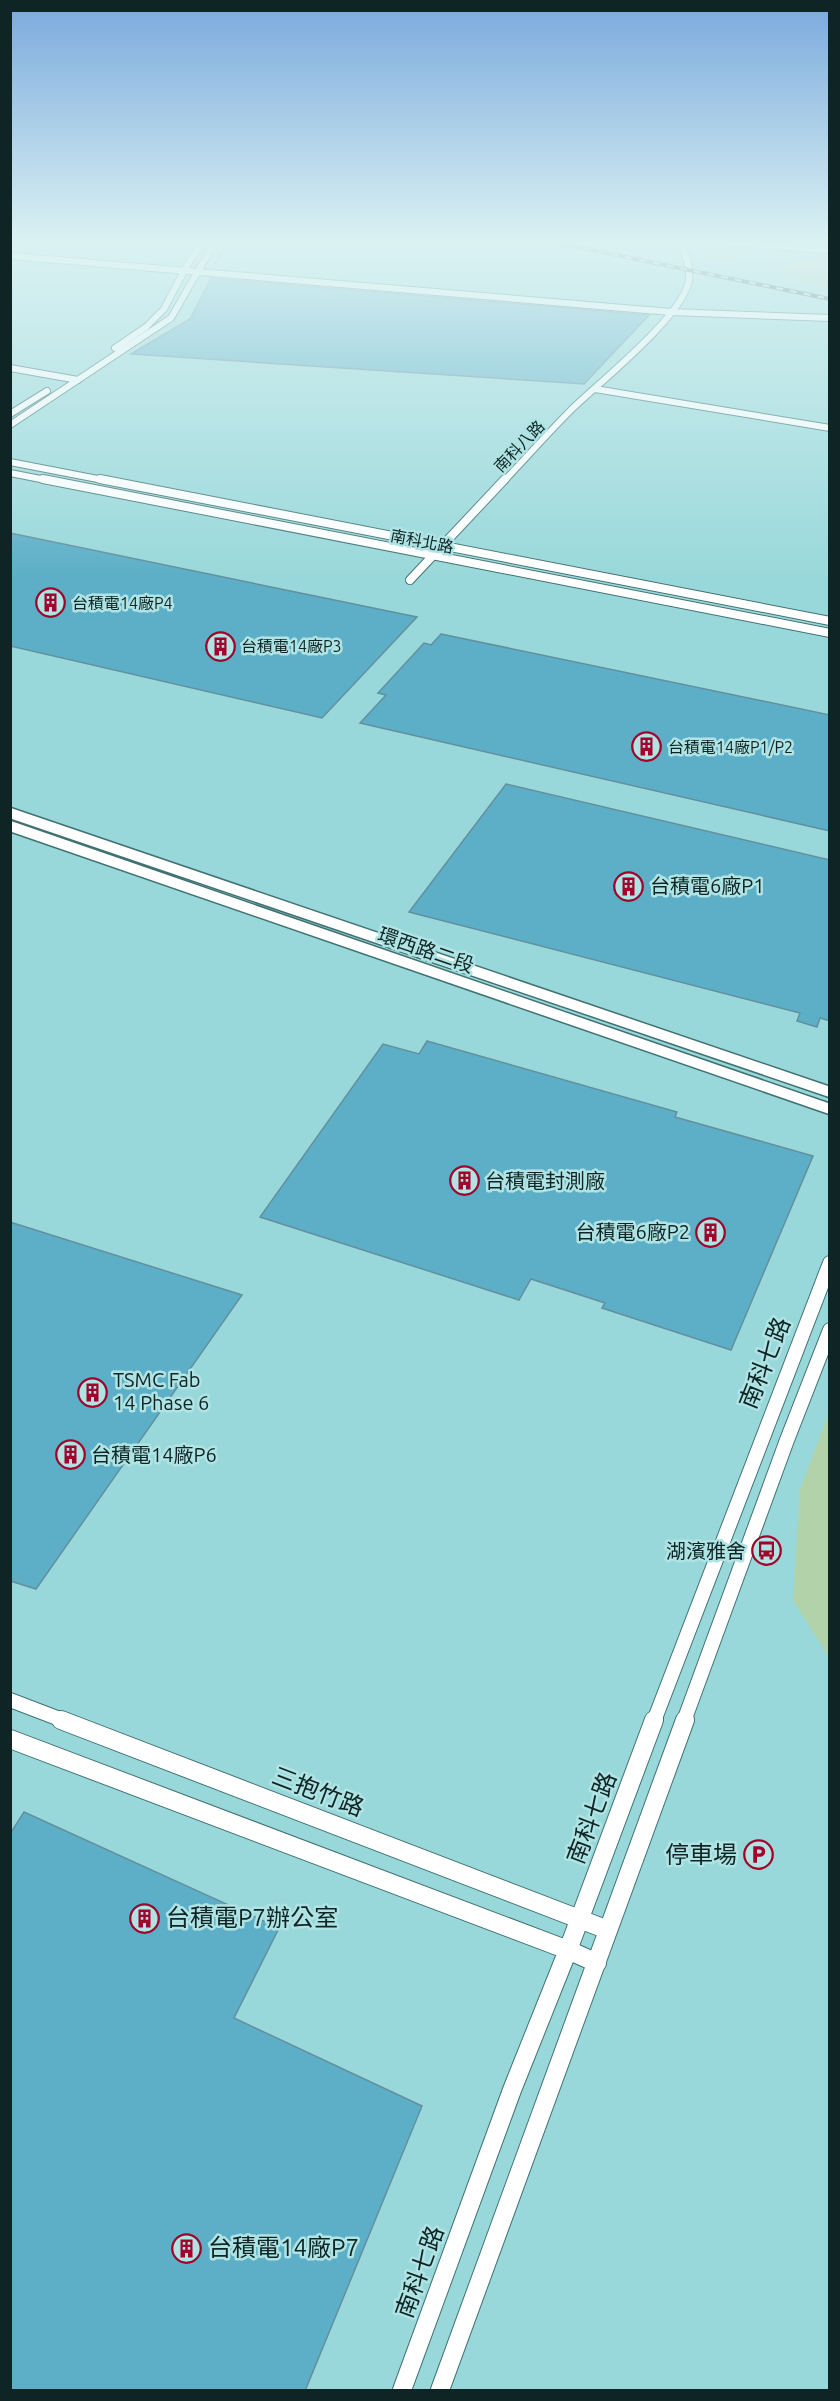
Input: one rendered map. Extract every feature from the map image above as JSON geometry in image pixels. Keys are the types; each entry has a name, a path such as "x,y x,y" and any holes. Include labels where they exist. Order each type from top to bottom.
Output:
{"street":[{"path":"10,414 106,352"},
{"path":"10,425 120,352"},
{"name":"南科八路","path":"410,580 571,410 631,352"},
{"path":"10,369 78,380"},
{"path":"595,389 830,428"},
{"name":"南科北路","path":"10,462 830,621"},
{"name":"南科北路","path":"10,473 830,633"},
{"name":"環西路二段","path":"10,813 830,1092"},
{"name":"環西路二段","path":"10,826 830,1109"},
{"name":"南科七路","path":"402,2391 512,2090 568,1950 719,1547 830,1263"},
{"path":"440,2391 830,1330"},
{"name":"三抱竹路","path":"10,1700 608,1930"},
{"path":"10,1739 568,1950 597,1963"}],"shaded area":[{"path":"11,352 829,352 829,2390 11,2390"}],"green space":[{"path":"829,1412 829,1657 793,1600 800,1490"}],"building":[{"path":"134,352 614,352 584,384 131,354"},
{"name":"台積電14廠P3","path":"10,533 417,617 322,718 10,646"},
{"name":"台積電14廠P1/P2","path":"441,634 830,715 830,831 360,723 386,695 378,693 424,643 431,645"},
{"name":"台積電6廠P1","path":"506,784 830,860 830,1021 820,1018 817,1027 797,1021 800,1013 409,912"},
{"name":"台積電封測廠","path":"427,1041 677,1112 675,1117 813,1156 731,1350 602,1308 605,1303 531,1279 519,1300 260,1217 383,1044 419,1054"},
{"name":"台積電14廠P6","path":"10,1222 242,1295 36,1589 10,1581"},
{"name":"台積電14廠P7","path":"24,1812 279,1928 234,2018 422,2106 305,2391 10,2391 10,1834"}],"place":[{"name":"台積電14廠P4","path":"51,603"},
{"name":"台積電14廠P3","path":"220,646"},
{"name":"台積電14廠P1/P2","path":"647,747"},
{"name":"台積電6廠P1","path":"629,886"},
{"name":"台積電封測廠","path":"464,1181"},
{"name":"台積電6廠P2","path":"711,1232"},
{"name":"TSMC Fab 14 Phase 6","path":"92,1392"},
{"name":"台積電14廠P6","path":"70,1455"},
{"name":"湖濱雅舍","path":"767,1551"},
{"name":"停車場","path":"758,1855"},
{"name":"台積電P7辦公室","path":"145,1918"},
{"name":"台積電14廠P7","path":"187,2248"}]}
